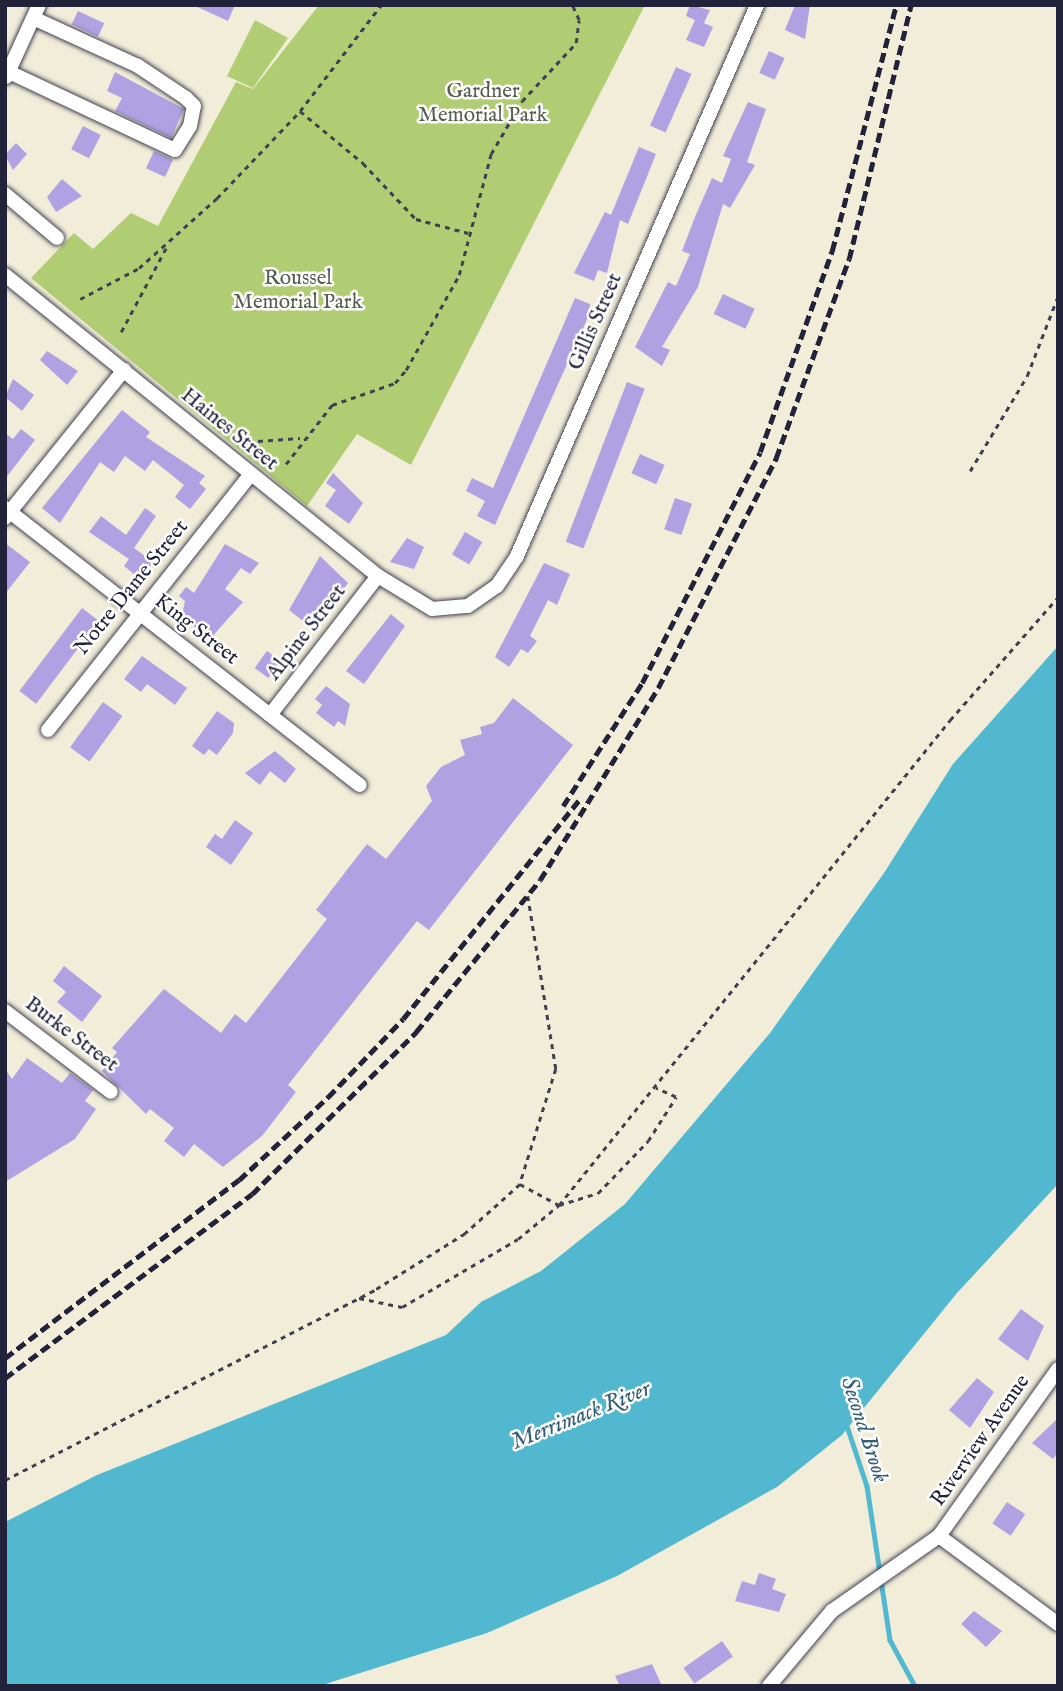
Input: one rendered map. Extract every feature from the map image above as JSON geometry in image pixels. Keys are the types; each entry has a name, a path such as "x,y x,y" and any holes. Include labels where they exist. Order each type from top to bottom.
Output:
{"street":[{"name":"Gillis Street","path":"432,609 484,598 517,556 757,5"},
{"path":"36,11 138,66 194,106 175,150 134,129 7,76 36,11"},
{"path":"5,194 57,238"},
{"name":"Haines Street","path":"5,275 377,576 432,609"},
{"path":"7,513 124,370"},
{"name":"Notre Dame Street","path":"48,730 250,475"},
{"name":"King Street","path":"7,513 139,612 360,785"},
{"name":"Alpine Street","path":"270,715 377,576"},
{"name":"Burke Street","path":"5,1011 111,1092"},
{"name":"Riverview Avenue","path":"769,1686 832,1611 895,1570 939,1536 1058,1369"},
{"path":"939,1536 1058,1624"}],"path":[{"path":"80,299 114,284 167,246 300,111 381,5"},
{"path":"286,464 302,437 332,405 395,383 406,370 459,275 491,154 522,101 576,43 579,20 572,5"},
{"path":"300,111 363,163 416,219 468,233"},
{"path":"121,332 167,246"},
{"path":"970,471 1027,376 1058,296"},
{"path":"258,442 302,437"},
{"path":"359,1298 402,1307 518,1239 559,1205 950,720 1058,597"},
{"path":"5,1480 359,1298 464,1234 520,1184 556,1069 528,895"},
{"path":"520,1184 559,1205 597,1193 648,1141 676,1097 656,1088"}],"green space":[{"name":"Roussel Memorial Park","path":"319,5 645,5 411,465 357,434 307,506 31,278 74,233 93,249 131,213 158,226 236,82 253,89"},
{"path":"255,20 288,38 253,88 227,76"}],"water":[{"name":"Merrimack River","path":"1058,646 1058,1184 957,1293 842,1435 777,1487 617,1576 487,1633 319,1686 5,1686 5,1522 97,1475 446,1335 481,1302 541,1271 625,1204 770,1033 884,873 953,764"}],"building":[{"path":"193,5 235,5 228,21"},
{"path":"690,5 710,10 704,23 713,27 704,47 686,40 695,20 686,16"},
{"path":"795,5 810,5 805,39 785,30"},
{"path":"78,11 104,23 98,37 72,25"},
{"path":"769,51 785,58 775,80 759,73"},
{"path":"676,67 692,74 665,132 650,125"},
{"path":"115,72 184,109 171,138 115,111 122,98 107,91"},
{"path":"748,102 766,109 747,162 755,165 730,208 723,204 698,287 662,347 670,350 662,366 635,347 668,282 676,286 690,254 682,251 695,217 712,178 722,183 731,159 723,156"},
{"path":"83,126 101,135 89,158 71,149"},
{"path":"16,143 27,154 13,170 5,155"},
{"path":"639,147 656,154 628,224 620,220 607,273 598,270 594,281 574,273 605,212 611,215"},
{"path":"154,151 173,160 165,177 146,168"},
{"path":"62,179 82,196 56,212 47,197"},
{"path":"723,294 755,309 745,329 714,314"},
{"path":"575,298 590,304 589,315 495,525 477,516 485,501 466,491 472,478 493,488"},
{"path":"47,351 78,371 67,385 40,360"},
{"path":"13,379 34,395 22,411 5,397"},
{"path":"627,382 645,389 583,548 566,542"},
{"path":"122,410 150,432 146,437 205,476 199,483 206,489 190,509 175,497 184,485 153,460 145,471 125,456 114,472 100,462 60,523 42,508"},
{"path":"21,429 35,440 5,479 5,433 13,439"},
{"path":"640,454 665,465 656,484 631,473"},
{"path":"333,473 363,503 349,524 325,506 336,490 326,483"},
{"path":"675,498 692,504 681,535 664,529"},
{"path":"145,508 156,516 134,548 153,562 140,579 124,566 129,559 89,532 101,516 126,535"},
{"path":"465,532 482,542 469,565 452,555"},
{"path":"407,538 424,547 414,569 390,562"},
{"path":"5,543 30,562 5,594"},
{"path":"225,544 259,563 250,574 241,568 225,589 243,602 209,640 182,616 185,601 179,596 186,587 194,593"},
{"path":"320,556 348,583 340,594 334,589 307,624 289,610"},
{"path":"544,563 570,574 557,605 548,600 530,636 537,641 528,653 521,649 509,667 495,657"},
{"path":"82,608 99,621 36,704 19,691"},
{"path":"391,614 405,626 364,684 346,671"},
{"path":"267,651 281,661 268,678 255,668"},
{"path":"142,656 187,688 175,705 147,684 141,692 124,679"},
{"path":"326,686 350,704 345,726 338,721 334,727 316,713 322,705 315,699"},
{"path":"513,698 573,745 429,930 417,921 288,1085 296,1092 262,1136 223,1167 194,1144 184,1157 164,1141 174,1128 150,1109 146,1114 102,1071 117,1052 112,1048 164,989 221,1033 235,1014 246,1023 327,919 316,910 367,844 386,859 432,801 426,786 441,767 465,755 460,740 482,734 480,727 494,723"},
{"path":"103,702 122,716 90,761 70,747"},
{"path":"217,711 234,723 233,733 217,755 209,749 204,755 192,746"},
{"path":"275,751 296,769 285,783 270,771 260,785 245,773"},
{"path":"235,820 253,833 231,865 206,847 215,834 222,839"},
{"path":"64,966 102,996 82,1022 57,1002 66,992 53,981"},
{"path":"27,1058 62,1083 70,1073 93,1090 85,1101 96,1109 75,1139 5,1182 5,1069 12,1079"},
{"path":"1021,1309 1044,1326 1028,1361 998,1339"},
{"path":"977,1378 994,1392 970,1428 949,1410"},
{"path":"1058,1418 1058,1452 1053,1459 1032,1443"},
{"path":"1007,1502 1025,1514 1011,1536 992,1524"},
{"path":"759,1573 776,1579 772,1589 786,1594 779,1612 735,1601 742,1581 755,1585"},
{"path":"974,1611 1002,1631 986,1647 961,1624"},
{"path":"722,1641 733,1657 694,1684 683,1668"},
{"path":"652,1664 662,1686 620,1686 615,1676"}],"waterway":[{"name":"Second Brook","path":"847,1426 867,1486 890,1640 915,1686"}],"railway":[{"path":"563,806 642,683 760,452 832,251 896,5"},
{"path":"5,1378 252,1194 416,1032 540,880 658,688 776,458 849,259 911,5"},
{"path":"5,1358 239,1180 328,1097 403,1019 579,800"}],"park label":[{"name":"Gardner Memorial Park","path":"483,104"}]}
